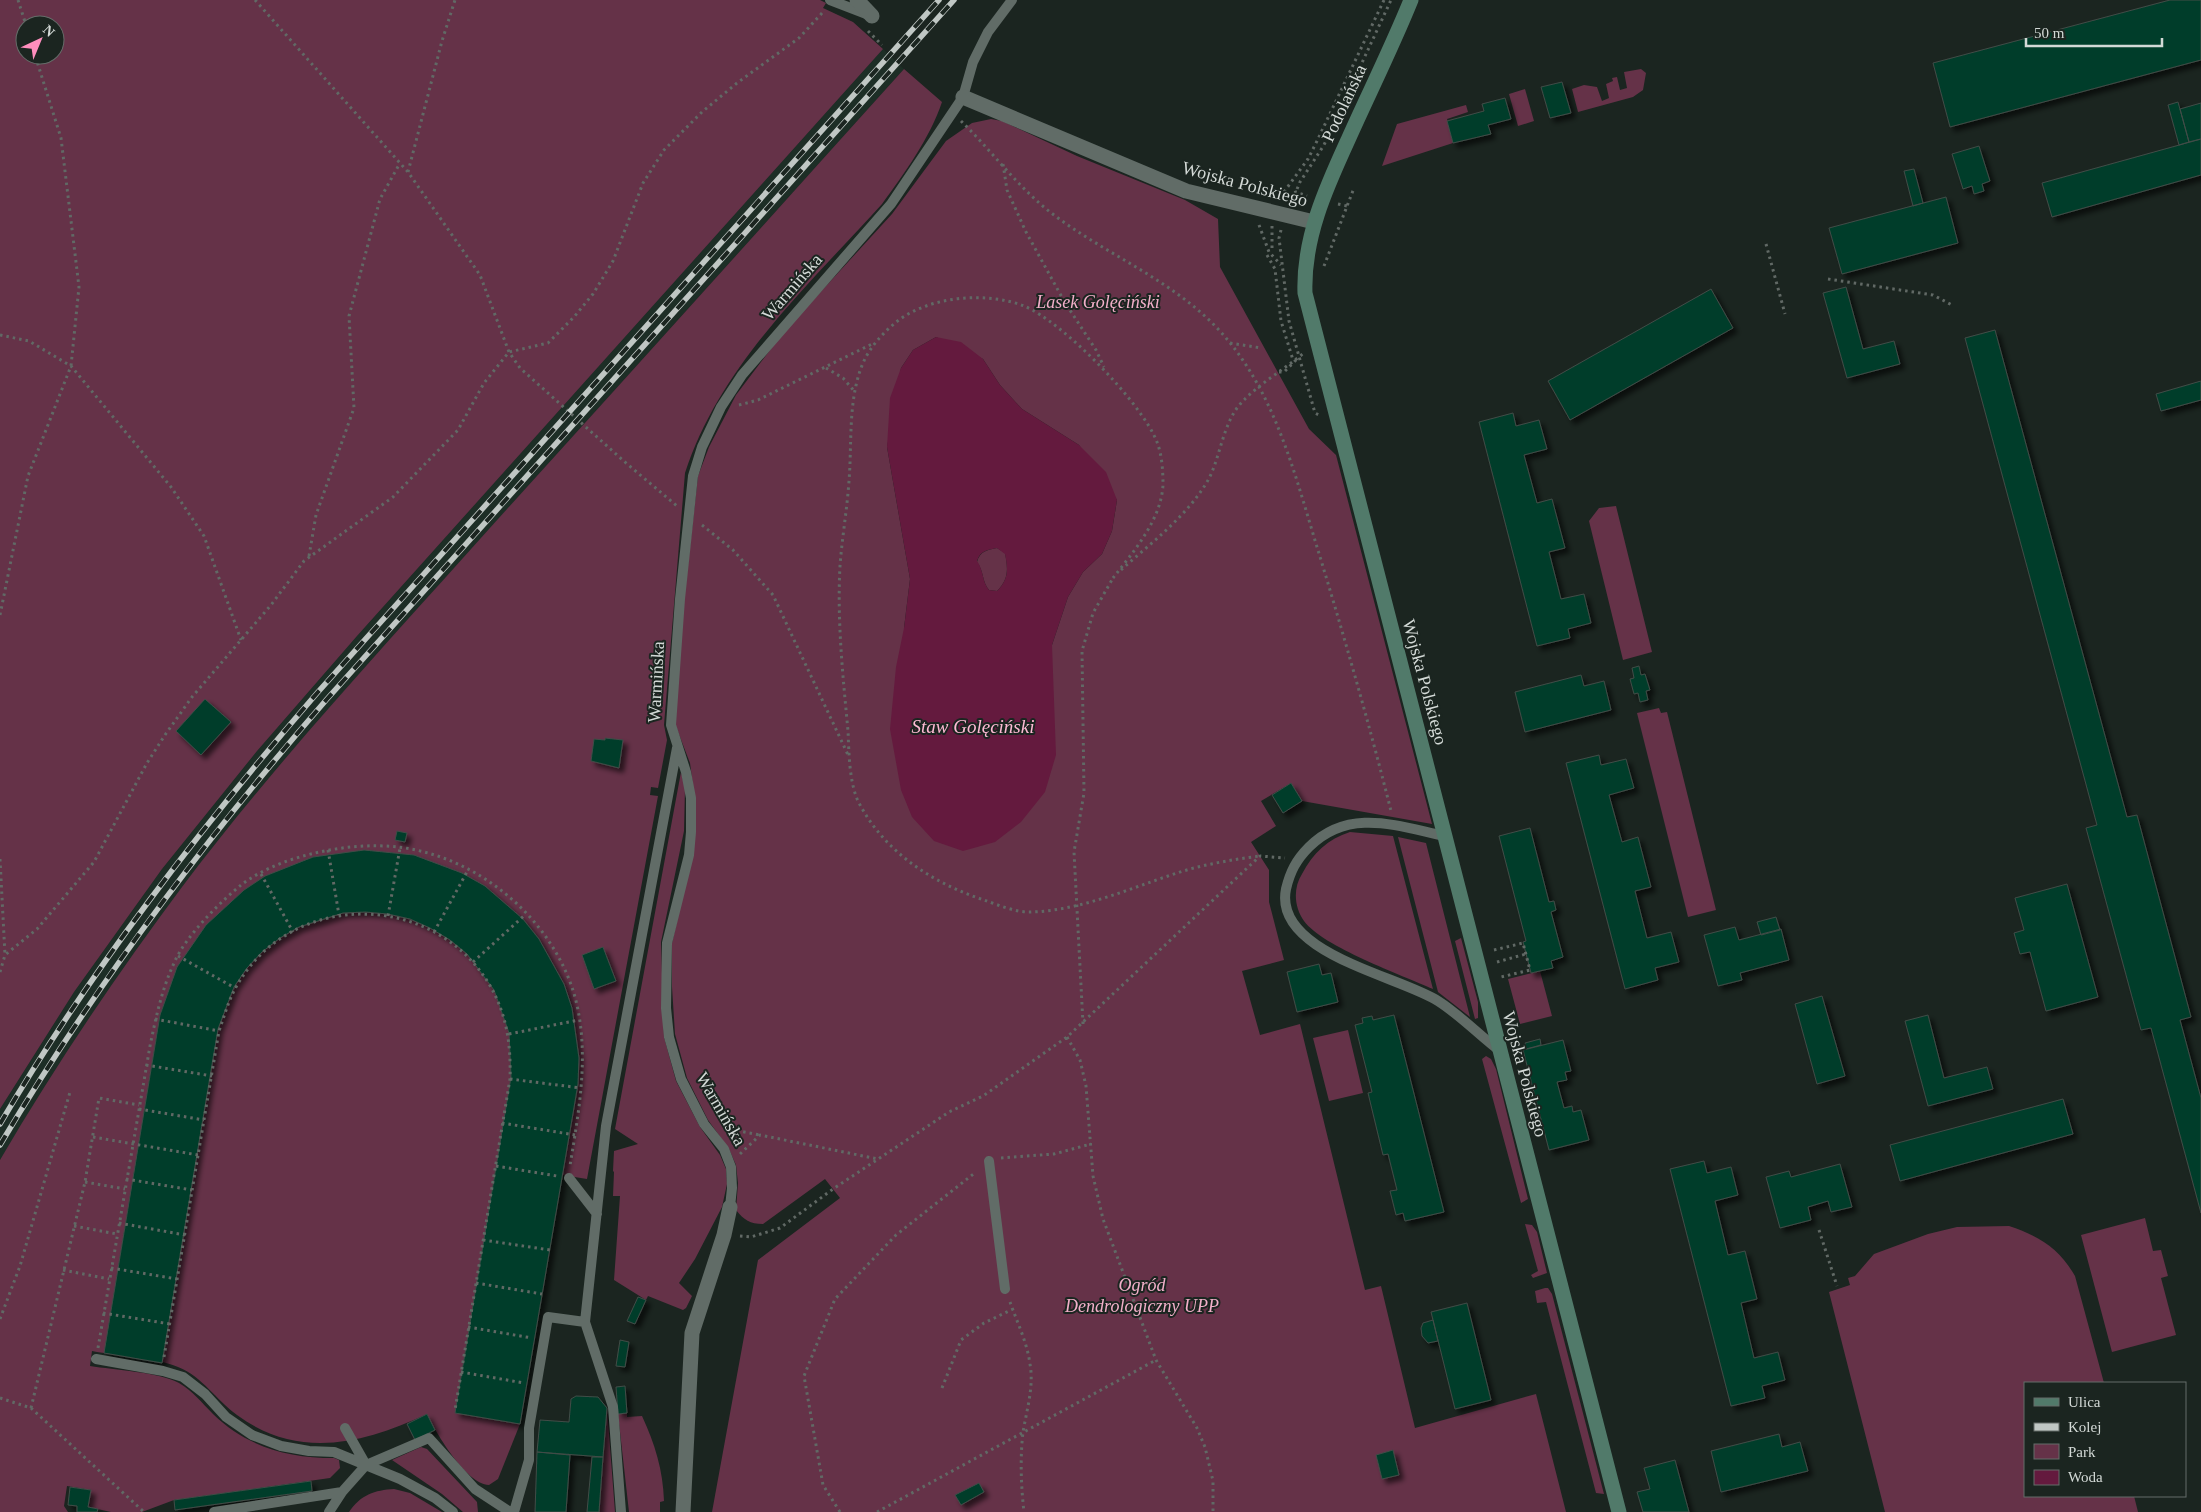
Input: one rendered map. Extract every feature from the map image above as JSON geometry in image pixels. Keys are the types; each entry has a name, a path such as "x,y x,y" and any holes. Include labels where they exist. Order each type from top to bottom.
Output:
{"street":[{"path":"857,0 872,16"},
{"name":"Podolańska","path":"1314,222 1325,189 1411,0"},
{"name":"Wojska Polskiego","path":"963,97 1186,191 1314,222 1304,270 1305,293 1618,1512"},
{"name":"Warmińska","path":"683,1512 692,1333 724,1235 730,1207"}],"lane":[{"path":"831,0 872,16"},
{"name":"Warmińska","path":"730,1207 732,1188 731,1167 724,1149 704,1124 681,1079 669,1037 666,1008 667,942 689,855 691,832 692,798 671,725 688,514 693,476 702,447 721,407 742,375 891,204 963,97 973,62 988,32 1012,0"},
{"path":"621,1512 613,1407 585,1322 606,1126 677,747"},
{"path":"1445,836 1366,822 1346,824 1324,835 1298,859 1289,873 1284,898 1288,917 1299,930 1317,945 1352,964 1438,1000 1500,1051"},
{"path":"989,1161 1006,1289"},
{"path":"568,1178 597,1214"},
{"path":"514,1512 529,1460 529,1428 548,1317 585,1322"},
{"path":"96,1359 163,1371 183,1377 205,1394 226,1416 252,1435 281,1446 309,1451 334,1452 400,1479 435,1498 453,1512"},
{"path":"344,1428 366,1465"},
{"path":"329,1512 342,1492 366,1465 429,1438 474,1489 510,1512"},
{"path":"214,1512 342,1492"}],"path":[{"path":"18,0 23,15"},
{"path":"255,0 408,172 480,275 509,352 520,368 665,498 733,550 772,595 850,759"},
{"path":"408,172 442,41 455,0"},
{"path":"5,955 37,929 94,862 147,763 192,697 242,640 309,556 346,533 393,497 458,430 484,383 509,352 548,342 574,317 593,294 613,262 643,183 664,150 702,112 778,51 799,38 814,25 831,0"},
{"path":"1284,192 1308,159 1384,0"},
{"path":"1289,208 1300,182 1324,145 1391,0"},
{"path":"0,615 28,476 71,366 79,287 61,138 38,65"},
{"path":"953,112 1054,215 1170,289 1193,306 1229,342 1260,387 1273,414 1308,517 1365,708 1395,826"},
{"path":"309,556 316,515 354,408 349,316 380,199 400,163"},
{"path":"1003,164 1007,190 1018,215 1064,301 1096,350 1106,370 1151,430 1158,444 1162,464 1163,488 1158,507 1141,542 1113,578 1093,613 1082,651 1084,793 1074,852 1083,1024"},
{"path":"1322,270 1354,188"},
{"path":"1334,203 1347,206"},
{"path":"1252,207 1269,252 1282,266"},
{"path":"1272,248 1270,232 1274,221"},
{"path":"1766,244 1785,314"},
{"path":"1267,255 1275,269 1281,321 1293,360"},
{"path":"1828,279 1933,295 1952,305"},
{"path":"721,407 742,405 758,400 873,344 907,314 923,307 959,300 994,299 1012,302 1041,316 1106,370"},
{"path":"0,335 29,341 71,366 171,488 204,536 242,640"},
{"path":"1229,342 1261,348"},
{"path":"873,344 861,368 855,392 850,436 850,480 840,568 842,664 850,759 857,798 879,832 906,861 943,883 982,900 1029,912 1076,905 1223,861 1260,856 1298,859"},
{"path":"1278,372 1284,372 1309,349"},
{"path":"1113,578 1181,516 1207,482 1222,447 1229,421 1241,403 1299,357"},
{"path":"826,368 843,378 855,392"},
{"path":"96,1359 158,1004 178,956 208,916 242,884 287,860 328,850 376,846 400,848 437,856 468,870 498,888 526,914 554,947 574,996 583,1040 581,1088 568,1178 496,1166"},
{"path":"388,916 400,848"},
{"path":"328,850 339,915"},
{"path":"724,1235 751,1237 780,1228 878,1158 949,1112 983,1096 1067,1037 1260,856"},
{"path":"0,859 5,955 0,972"},
{"path":"434,932 468,870"},
{"path":"261,874 293,932"},
{"path":"164,1360 219,1031 235,988 260,956 293,932 339,915 364,914 388,916 412,921 434,932 454,945 473,962 502,1008 509,1034 510,1079 455,1410"},
{"path":"473,962 526,914"},
{"path":"1494,950 1523,943 1526,954 1530,970 1501,977"},
{"path":"1497,962 1526,954"},
{"path":"178,956 235,988"},
{"path":"155,1019 219,1031"},
{"path":"509,1034 579,1020"},
{"path":"1067,1037 1080,1060 1084,1077 1094,1176 1103,1219 1156,1360 1197,1428 1205,1446 1213,1482 1213,1512"},
{"path":"146,1065 212,1076"},
{"path":"510,1079 581,1088"},
{"path":"0,1319 20,1266 70,1092"},
{"path":"31,1408 85,1182 99,1098 204,1120"},
{"path":"502,1123 575,1135"},
{"path":"704,1124 878,1158"},
{"path":"731,1167 744,1149 760,1135"},
{"path":"93,1137 198,1155"},
{"path":"840,1512 823,1485 804,1376 835,1299 896,1235 989,1161 998,1158 1054,1154 1091,1144"},
{"path":"126,1179 192,1190"},
{"path":"85,1182 125,1189"},
{"path":"119,1223 185,1235"},
{"path":"74,1226 117,1234"},
{"path":"1819,1230 1837,1286"},
{"path":"483,1240 550,1250"},
{"path":"111,1268 177,1279"},
{"path":"63,1270 109,1279"},
{"path":"476,1283 542,1294"},
{"path":"1006,1289 1024,1336 1030,1364 1030,1391 1023,1434 1022,1486 1024,1512"},
{"path":"942,1388 961,1340 984,1323 1013,1309"},
{"path":"103,1313 170,1324"},
{"path":"468,1327 535,1338"},
{"path":"877,1512 1156,1360"},
{"path":"461,1372 527,1384"},
{"path":"0,1398 31,1408 144,1512"}],"shaded area":[{"path":"883,49 904,69 377,654 279,766 183,886 0,1160 0,1109 74,992 162,869 257,751 357,636"}],"green space":[{"path":"0,0 820,0 826,3 823,8 853,22 883,49 357,636 257,751 162,869 74,992 0,1109"},
{"path":"904,69 942,102 924,142 882,204 796,297 743,362 720,397 700,434 685,473 664,725 667,740 658,788 651,787 650,795 658,796 587,1179 562,1175 520,1424 498,1479 489,1485 471,1476 445,1445 427,1414 379,1433 331,1443 283,1438 260,1429 237,1415 187,1371 148,1359 92,1351 90,1366 170,1379 189,1390 213,1414 240,1435 284,1453 334,1458 339,1460 340,1468 330,1478 174,1500 142,1512 111,1512 88,1507 91,1490 67,1486 64,1506 68,1512 0,1512 0,1160 42,1090 110,987 158,920 257,792 417,609"},
{"path":"1641,69 1646,73 1643,90 1633,97 1578,112 1572,89 1584,85 1597,87 1602,101 1609,98 1606,84 1613,81 1612,78 1617,77 1620,90 1627,88 1624,72"},
{"path":"1525,89 1534,121 1518,126 1509,94"},
{"path":"1466,105 1468,112 1447,119 1453,143 1382,166 1397,124"},
{"path":"991,119 1002,121 1077,156 1185,200 1218,219 1220,267 1309,429 1336,455 1432,824 1302,801 1291,783 1261,801 1276,826 1251,842 1269,870 1269,902 1284,960 1242,971 1260,1035 1300,1024 1365,1290 1381,1286 1415,1428 1536,1394 1566,1512 712,1512 758,1260 840,1198 825,1179 763,1224 748,1221 742,1216 736,1210 738,1183 736,1165 729,1149 708,1120 687,1078 675,1034 672,943 692,855 696,808 690,763 675,724 684,600 698,476 709,447 736,395 783,333 892,214 946,141 972,123","holes":["936,337 983,359 1000,385 1022,409 1079,445 1117,500 1112,531 1102,554 1083,572 1068,597 1052,645 904,628 910,579 887,447 901,368 913,350"]},
{"path":"1616,506 1652,652 1623,660 1589,521 1599,508"},
{"path":"997,548 1005,553 1007,569 1006,578 997,591 989,590 977,562 982,553"},
{"path":"1659,708 1661,713 1667,712 1716,910 1688,917 1637,713"},
{"path":"681,772 685,788 684,831 661,942 664,1037 676,1081 700,1127 720,1155 726,1169 727,1184 722,1207 695,1259 679,1283 692,1296 683,1310 648,1296 646,1300 614,1280 620,1196 613,1196 614,1151 638,1144 615,1129"},
{"path":"1350,832 1393,836 1433,989 1328,941 1314,931 1301,916 1298,910 1296,891 1299,879 1306,866 1316,853 1328,843"},
{"path":"1398,837 1426,843 1470,1017 1438,992"},
{"path":"1461,938 1478,1002 1478,1018 1475,1019 1455,941"},
{"path":"1540,971 1552,1016 1520,1024 1508,979"},
{"path":"1348,1030 1363,1093 1329,1101 1313,1038"},
{"path":"1486,1056 1491,1059 1496,1069 1528,1199 1521,1203 1482,1059"},
{"path":"2145,1218 2153,1251 2161,1250 2168,1276 2161,1278 2176,1335 2112,1352 2081,1235"},
{"path":"1525,1224 1532,1225 1537,1232 1547,1273 1533,1278 1531,1275 1538,1271"},
{"path":"2009,1226 2039,1239 2062,1258 2075,1276 2104,1382 2024,1382 2024,1497 2134,1497 2138,1512 1885,1512 1829,1292 1850,1285 1848,1278 1855,1276 1874,1254 1928,1234 1957,1227"},
{"path":"1548,1288 1552,1294 1604,1494 1596,1493 1546,1302 1537,1303 1535,1291"},
{"path":"607,1408 615,1512 599,1512"},
{"path":"627,1413 627,1417 642,1416 651,1437 660,1468 663,1490 664,1501 660,1502 660,1512 629,1512 618,1414"},
{"path":"421,1447 427,1449 477,1502 478,1512 463,1512 442,1494 392,1460"},
{"path":"394,1489 410,1493 442,1512 349,1512 358,1501 368,1495"}],"water":[{"name":"Staw Golęciński","path":"936,337 961,342 983,359 1000,385 1022,409 1079,445 1106,472 1117,500 1112,531 1102,554 1083,572 1068,597 1052,645 1056,755 1045,792 1021,822 995,842 963,851 934,841 912,817 901,790 890,729 896,667 904,628 910,579 887,447 890,398 901,368 913,350","holes":["997,548 1005,554 1006,578 997,591 989,590 977,561 978,558 990,549"]}],"building":[{"path":"2170,0 2201,0 2201,60 1950,127 1933,63"},
{"path":"1562,82 1571,113 1550,118 1541,87"},
{"path":"1505,98 1511,119 1488,125 1491,134 1453,143 1447,121 1484,111 1482,104"},
{"path":"2178,102 2189,142 2179,145 2168,105"},
{"path":"2201,103 2201,139 2189,142 2180,109"},
{"path":"2201,139 2201,175 2052,217 2042,183"},
{"path":"1979,146 1990,181 1982,184 1984,191 1974,194 1972,186 1963,189 1952,154"},
{"path":"1914,169 1923,203 1913,206 1904,171"},
{"path":"1946,197 1958,243 1842,274 1829,228"},
{"path":"1846,287 1863,349 1894,341 1900,364 1847,378 1823,293"},
{"path":"1711,289 1733,328 1570,420 1548,381"},
{"path":"1995,330 2127,817 2137,815 2191,1017 2180,1020 2201,1098 2201,1213 2151,1028 2141,1030 2086,828 2097,825 1965,338"},
{"path":"2201,381 2201,400 2161,411 2156,394"},
{"path":"1513,413 1516,426 1539,420 1547,449 1524,455 1537,503 1552,499 1565,548 1549,552 1561,599 1584,594 1591,623 1568,629 1570,638 1537,646 1479,422"},
{"path":"1639,666 1641,675 1645,674 1650,690 1646,691 1648,700 1640,702 1638,693 1634,694 1630,679 1634,678 1632,668"},
{"path":"1581,675 1584,686 1604,681 1611,710 1525,732 1515,692"},
{"path":"205,699 231,722 201,755 176,731"},
{"path":"605,738 623,740 619,768 591,761 594,739 605,740"},
{"path":"1599,755 1601,765 1626,759 1634,788 1609,795 1622,842 1638,837 1651,887 1635,891 1647,938 1671,932 1679,962 1655,968 1658,980 1625,989 1566,763"},
{"path":"1291,783 1302,801 1283,813 1272,795"},
{"path":"1530,828 1549,902 1554,901 1556,910 1551,912 1563,957 1551,961 1553,968 1531,973 1523,942 1526,941 1499,836"},
{"path":"397,831 407,833 405,842 395,840"},
{"path":"364,850 414,855 462,873 485,886 523,919 539,939 564,984 572,1008 579,1058 578,1084 520,1424 455,1413 511,1077 509,1033 494,990 467,954 450,940 430,928 410,919 388,914 343,913 299,927 280,938 262,952 247,968 234,987 218,1029 162,1363 104,1353 160,1015 177,967 206,925 244,890 265,876 313,857"},
{"path":"2067,884 2098,997 2046,1011 2030,952 2020,954 2014,933 2024,930 2015,898"},
{"path":"1776,917 1780,930 1761,935 1757,922"},
{"path":"1735,927 1739,940 1781,929 1789,960 1740,973 1742,980 1718,986 1704,935"},
{"path":"603,947 616,981 594,989 582,955"},
{"path":"1319,964 1322,975 1331,973 1338,1002 1297,1012 1287,972"},
{"path":"1822,996 1845,1076 1817,1084 1795,1004"},
{"path":"1394,1015 1444,1212 1405,1221 1403,1213 1396,1215 1390,1191 1397,1190 1388,1154 1383,1155 1368,1093 1372,1092 1355,1025 1363,1023 1362,1018 1372,1016 1373,1020"},
{"path":"1928,1015 1944,1078 1987,1067 1993,1089 1928,1106 1905,1021"},
{"path":"1540,1039 1541,1045 1526,1049 1525,1043"},
{"path":"1563,1040 1571,1071 1565,1072 1567,1080 1557,1082 1564,1108 1572,1106 1573,1112 1581,1110 1589,1140 1549,1150 1523,1050"},
{"path":"2063,1099 2073,1134 1900,1181 1890,1145"},
{"path":"1704,1161 1707,1173 1731,1167 1738,1195 1715,1201 1728,1255 1745,1251 1757,1299 1741,1303 1754,1358 1778,1352 1785,1380 1762,1386 1765,1398 1731,1406 1670,1169"},
{"path":"1840,1164 1852,1207 1831,1212 1828,1201 1808,1207 1811,1220 1780,1228 1766,1177 1789,1171 1791,1177"},
{"path":"638,1297 646,1300 635,1324 627,1321"},
{"path":"1467,1303 1491,1400 1455,1409 1431,1312"},
{"path":"1433,1320 1438,1341 1428,1343 1422,1336 1421,1328 1423,1323"},
{"path":"620,1340 629,1342 625,1367 616,1366"},
{"path":"625,1386 627,1413 618,1414 616,1387"},
{"path":"576,1396 598,1397 607,1408 603,1457 537,1452 540,1420 569,1422 571,1399"},
{"path":"427,1414 435,1430 415,1440 407,1424"},
{"path":"1779,1434 1782,1447 1800,1442 1808,1471 1721,1492 1711,1451"},
{"path":"1393,1450 1399,1475 1382,1479 1376,1455"},
{"path":"537,1452 570,1455 566,1512 535,1512"},
{"path":"592,1457 603,1457 599,1512 587,1512"},
{"path":"1675,1460 1689,1512 1643,1512 1637,1492 1650,1489 1644,1468"},
{"path":"311,1481 312,1491 175,1510 174,1500"},
{"path":"979,1483 984,1492 961,1505 955,1495"},
{"path":"70,1487 91,1490 88,1507 98,1509 97,1512 77,1512 77,1506 68,1505"}],"railway":[{"path":"0,1124 35,1066 110,955 190,847 274,743 939,0"},
{"path":"0,1145 74,1028 153,914 282,752 327,699 954,0"}],"park label":[{"name":"Lasek Golęciński","path":"1098,302"},
{"name":"Ogród Dendrologiczny UPP","path":"1142,1295"}]}
